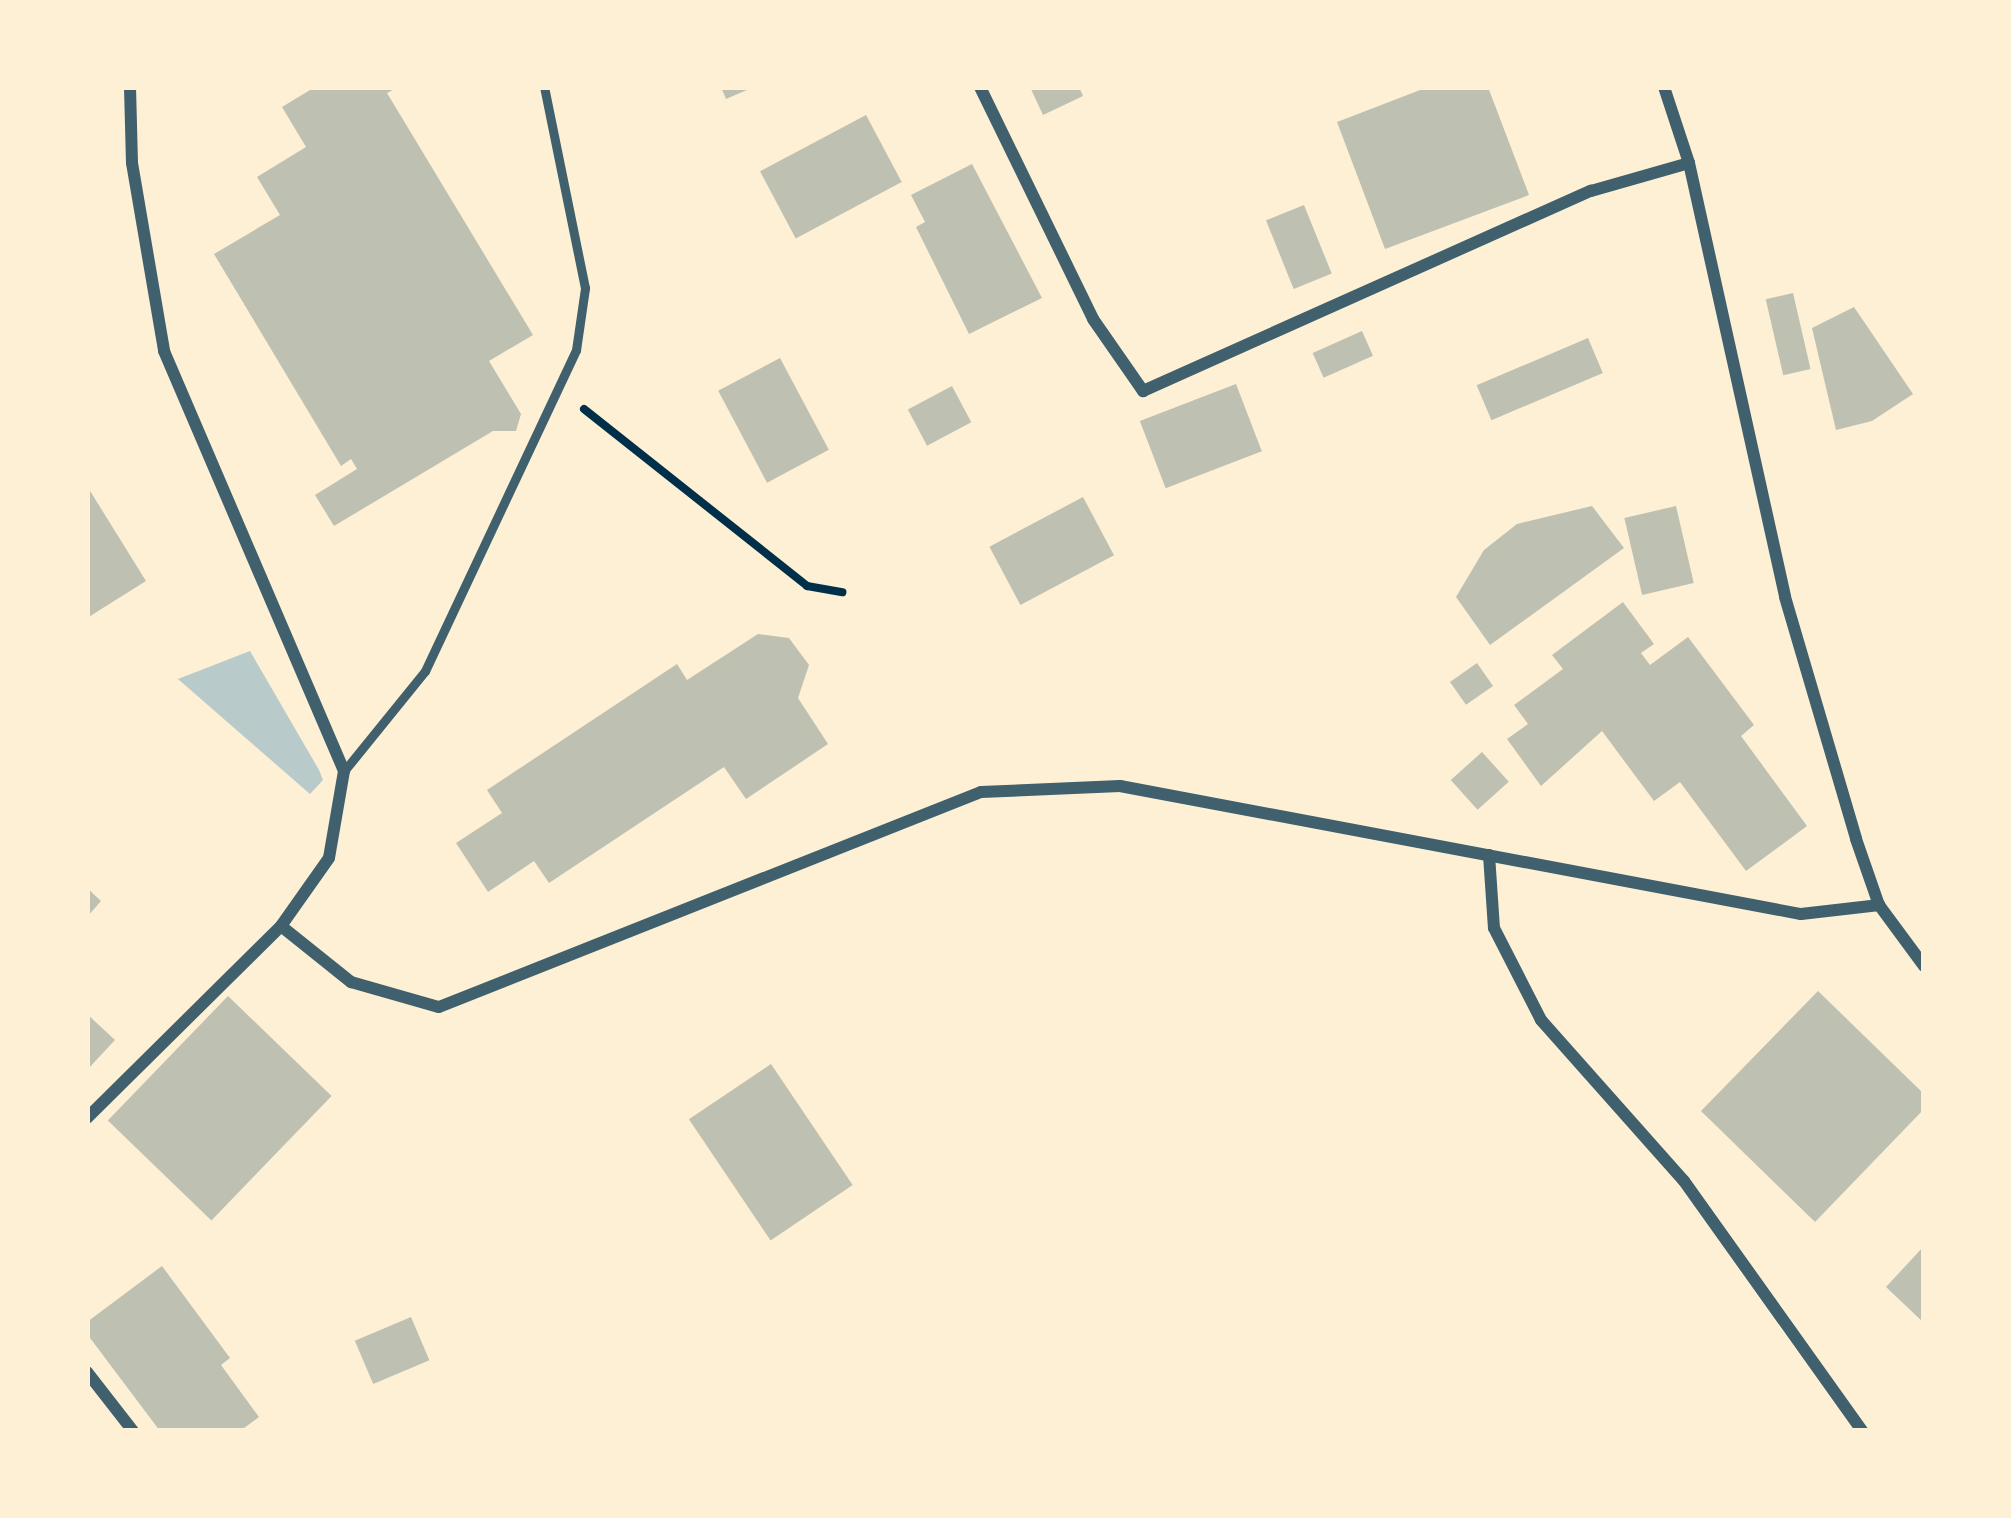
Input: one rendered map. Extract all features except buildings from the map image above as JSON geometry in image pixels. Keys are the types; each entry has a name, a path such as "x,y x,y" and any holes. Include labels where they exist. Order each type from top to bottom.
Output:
{"street":[{"path":"87,1118 281,926 329,858 344,771 164,351 132,163 130,87"},
{"path":"980,87 1094,319 1143,391 1592,191 1688,163"},
{"path":"1664,87 1688,163 1785,597 1880,905 1924,966"},
{"path":"281,926 351,982 439,1006 937,804 1035,786 1120,786 1801,914 1880,905"},
{"path":"1489,855 1495,928 1541,1020 1684,1181 1862,1431"},
{"path":"87,1372 134,1431"}],"lane":[{"path":"344,771 425,670 576,350 585,288 544,87"}],"path":[{"path":"559,390 807,586 842,592"}],"shaded area":[{"path":"250,651 319,770 323,780 310,794 178,679"}]}
